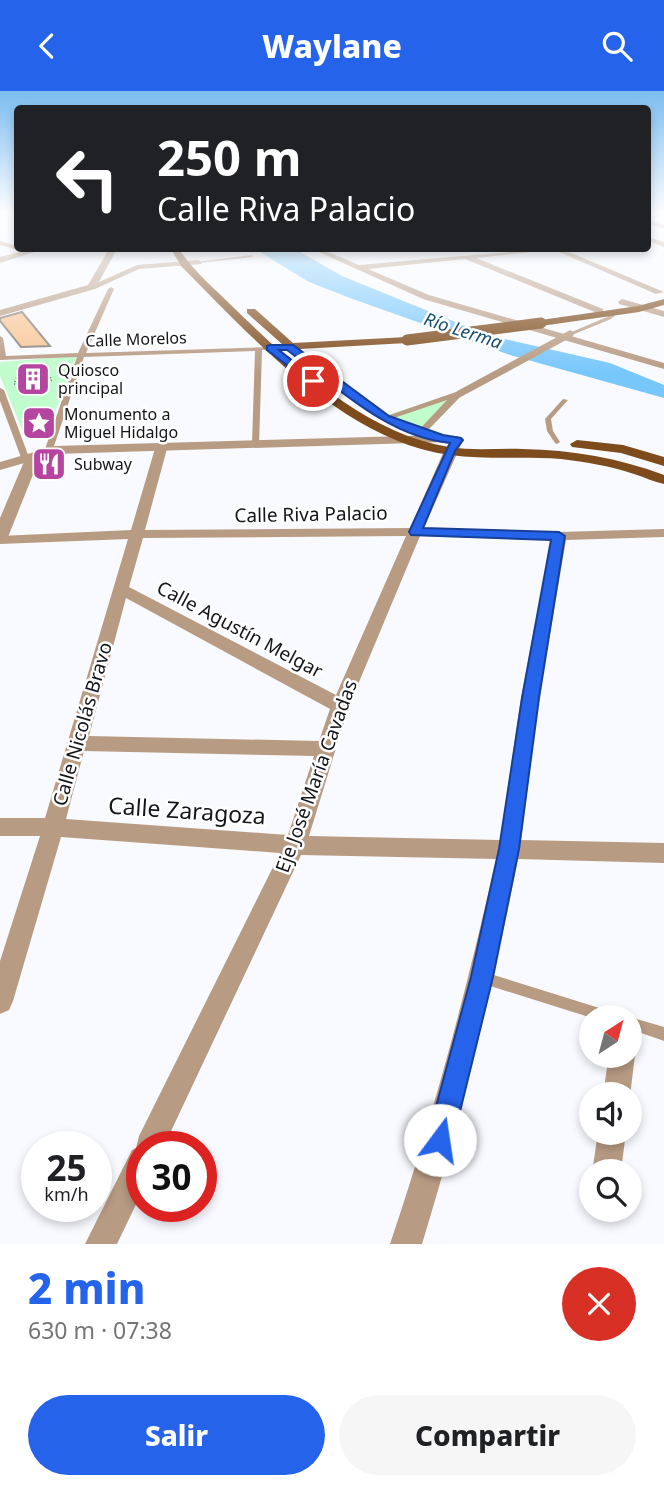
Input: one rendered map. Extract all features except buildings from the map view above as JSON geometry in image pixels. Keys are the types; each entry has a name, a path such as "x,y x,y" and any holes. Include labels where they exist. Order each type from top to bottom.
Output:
{"main road":[{"path":"186,266 265,349 372,424 408,441 565,453 619,463 664,480"},
{"path":"202,266 208,271"},
{"path":"585,317 622,302 661,291"},
{"path":"265,349 407,340 615,313 664,302"},
{"path":"245,306 289,347 316,367"},
{"path":"273,331 304,339 353,343"},
{"path":"305,359 310,352 327,345"},
{"path":"349,392 385,418 449,443 557,442 623,449 664,462"}],"street":[{"path":"92,288 103,266"},
{"path":"101,269 126,270 149,266"},
{"path":"356,267 369,266"},
{"path":"488,266 600,311"},
{"path":"598,266 661,291"},
{"path":"356,267 426,297 664,366"},
{"path":"0,313 92,288 126,270"},
{"path":"52,451 81,355 111,289"},
{"path":"622,302 664,314"},
{"path":"385,418 459,394 615,313"},
{"path":"0,338 1,358"},
{"path":"256,444 265,349"},
{"name":"Calle Morelos","path":"1,358 265,349"},
{"path":"0,390 30,458 0,538"},
{"path":"421,432 459,394"},
{"path":"0,466 52,451 162,445 408,441"},
{"name":"Eje José María Cavadas","path":"156,1131 295,845 340,706 415,532 449,443"},
{"name":"Calle Nicolás Bravo","path":"0,1001 53,827 162,445"},
{"name":"Calle Riva Palacio","path":"0,538 135,534 415,532 559,536 664,533"},
{"path":"406,1244 440,1140 482,977 509,849 530,698 559,536"},
{"name":"Calle Agustín Melgar","path":"121,589 340,706"},
{"path":"77,743 326,749"},
{"name":"Calle Zaragoza","path":"0,827 53,827 295,845 664,853"},
{"path":"101,1244 126,1193"}],"lane":[{"path":"557,442 550,431 548,419 565,400"},
{"path":"482,977 579,1008"},
{"path":"642,1027 664,1034"}],"path":[{"path":"35,372 47,373 52,377 45,385 27,388 14,384 14,379 35,372"}],"green space":[{"path":"77,356 48,430 23,432 0,376 0,362"},
{"path":"467,389 429,430 406,424 388,415"}],"water":[{"name":"Río Lerma","path":"283,266 324,266 342,276 487,335 610,363 664,385 664,398 510,355 309,282"}],"place":[{"name":"Quiosco principal","path":"33,379"},
{"name":"Monumento a Miguel Hidalgo","path":"39,423"},
{"name":"Subway","path":"49,464"}],"route":[{"path":"313,381 270,348 289,347 385,418 441,439 457,440 415,532 559,536 530,698 509,849 482,977 440,1140"}]}
